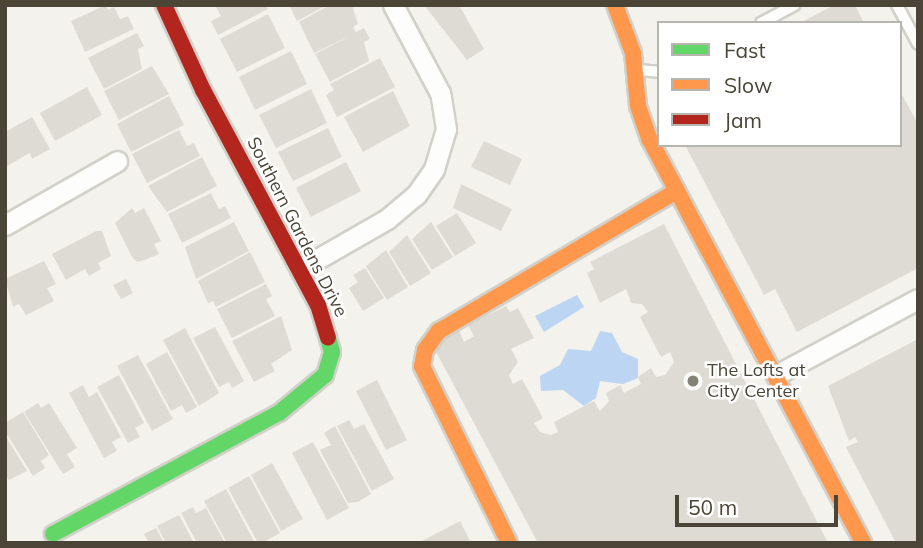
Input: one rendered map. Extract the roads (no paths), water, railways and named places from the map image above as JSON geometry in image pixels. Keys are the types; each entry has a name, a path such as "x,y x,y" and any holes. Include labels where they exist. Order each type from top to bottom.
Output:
{"street":[{"name":"Southern Gardens Drive","path":"53,534 279,413 325,375 332,352 329,333 300,269 203,90 164,5"},
{"path":"300,269 387,219 416,195 434,169 446,129 440,93 393,5"},
{"path":"615,5 634,69 638,106 677,191 863,543"},
{"path":"5,225 117,162"},
{"path":"509,543 422,366 425,350 439,331 677,191"},
{"path":"776,375 918,299"}],"lane":[{"path":"765,21 795,5"},
{"path":"897,5 918,44"},
{"path":"634,69 657,72"}],"water":[{"path":"577,295 584,307 544,332 535,316"},
{"path":"600,331 612,333 622,352 638,359 638,378 623,384 600,381 596,398 584,406 563,390 541,391 540,376 560,365 568,349 591,351"}],"place":[{"name":"The Lofts at City Center","path":"693,381"}]}
